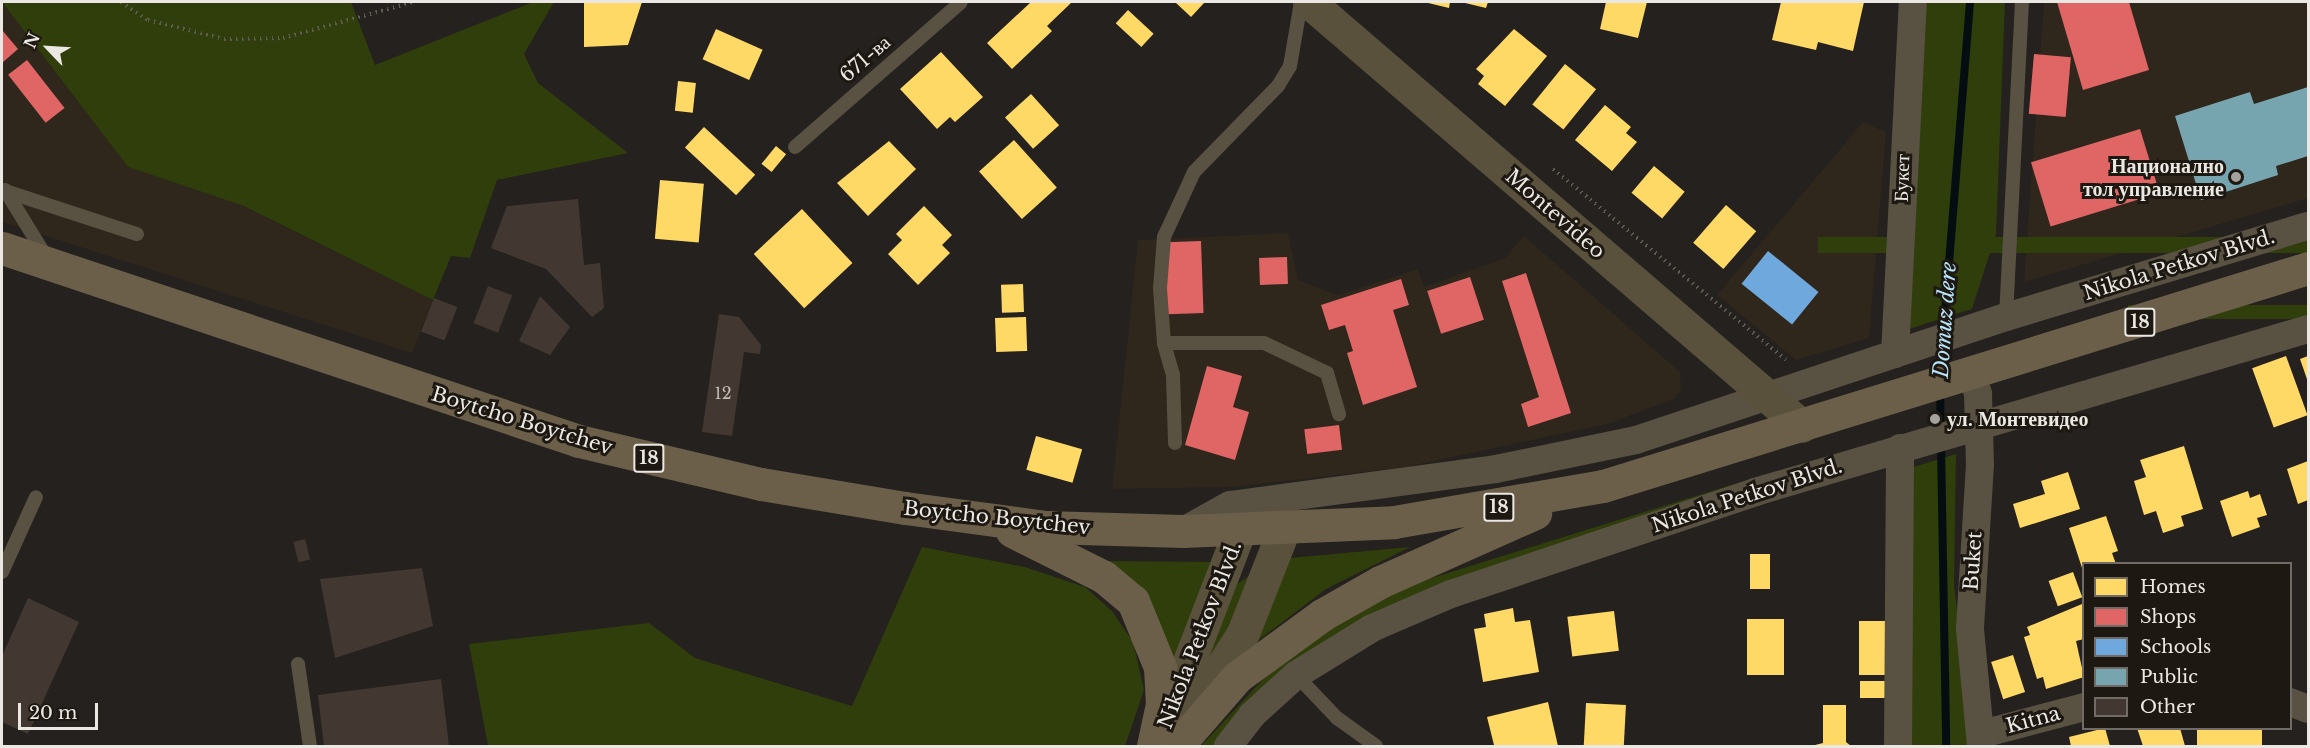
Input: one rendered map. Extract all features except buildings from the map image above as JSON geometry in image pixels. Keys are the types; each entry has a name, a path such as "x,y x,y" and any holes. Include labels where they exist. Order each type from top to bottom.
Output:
{"highway":[{"name":"Boytcho Boytchev","path":"2,248 579,441 761,484 988,520 1239,532"},
{"name":"Nikola Petkov Blvd.","path":"1239,532 1394,522 1603,486 1972,375 2308,268"},
{"path":"1177,747 1237,677 1322,615 1380,582 1603,486"},
{"path":"988,520 1073,560 1132,601 1161,667 1162,704 1155,747"}],"street":[{"name":"Montevideo","path":"1309,2 1802,426"},
{"name":"Букет","path":"1902,352 1913,2"},
{"name":"Nikola Petkov Blvd.","path":"1183,531 1230,505 1507,466 1636,440 1769,398 2006,317 2308,226"},
{"name":"Nikola Petkov Blvd.","path":"1228,747 1252,715 1296,675 1372,628 1451,594 1904,447 1976,428 2308,329"},
{"name":"Buket","path":"1972,375 1976,428 1970,575 1982,740"},
{"path":"1898,747 1904,447"},
{"name":"Nikola Petkov Blvd.","path":"1170,747 1243,633 1284,530"},
{"name":"Nikola Petkov Blvd.","path":"1155,747 1186,658 1239,532"},
{"path":"2292,703 2308,709"},
{"name":"Kitna","path":"1982,740 2082,708"}],"lane":[{"name":"671-ва","path":"795,147 961,2"},
{"path":"1175,443 1173,375 1164,343 1164,237 1194,172 1284,76 1296,45 1301,2"},
{"path":"2006,317 2022,2"},
{"path":"3,190 137,234"},
{"path":"3,190 51,265"},
{"path":"1164,343 1264,343 1327,373 1339,414"},
{"path":"2,572 36,497"},
{"path":"298,664 310,747"},
{"path":"1296,675 1337,718 1376,747"}],"path":[{"path":"121,2 148,20 224,39 283,38 414,2"},
{"path":"1546,163 1793,366"}],"shaded area":[{"path":"2,2 128,167 244,206 433,300 412,353 2,222"},
{"path":"2044,2 2308,2 2308,198 2024,282"},
{"path":"1863,122 1886,132 1869,338 1796,360 1717,295"},
{"path":"1288,233 1298,280 1338,295 1418,269 1424,287 1505,258 1524,236 1680,372 1681,390 1675,398 1611,423 1406,467 1232,487 1112,489 1138,240"}],"green space":[{"path":"2,2 351,2 375,65 533,2 554,2 524,54 538,83 628,153 497,180 470,258 451,256 433,300 244,206 128,167"},
{"path":"1924,2 2005,2 1996,234 1972,309 1909,329"},
{"path":"1818,237 2308,237 2308,253 1818,253"},
{"path":"2128,305 2308,305 2308,319 2128,319"},
{"path":"1956,454 1954,585 1973,746 1909,746 1907,469"},
{"path":"1744,481 1406,604 1222,746 1201,746 1268,674 1346,617 1406,586"},
{"path":"922,547 1025,567 1085,587 1112,611 1133,642 1144,690 1125,746 488,746 469,644 649,623 695,658 852,706"},
{"path":"1410,547 1326,589 1252,645 1290,558"},
{"path":"1103,561 1213,562 1173,667"},
{"path":"1249,576 1251,587 1200,677 1237,584"}],"waterway":[{"name":"Domuz dere","path":"1940,375 1970,2"},
{"name":"Domuz dere","path":"1940,388 1946,746"}],"place":[{"name":"Национално тол управление","path":"2236,177"},
{"name":"ул. Монтевидео","path":"1935,419"}]}
